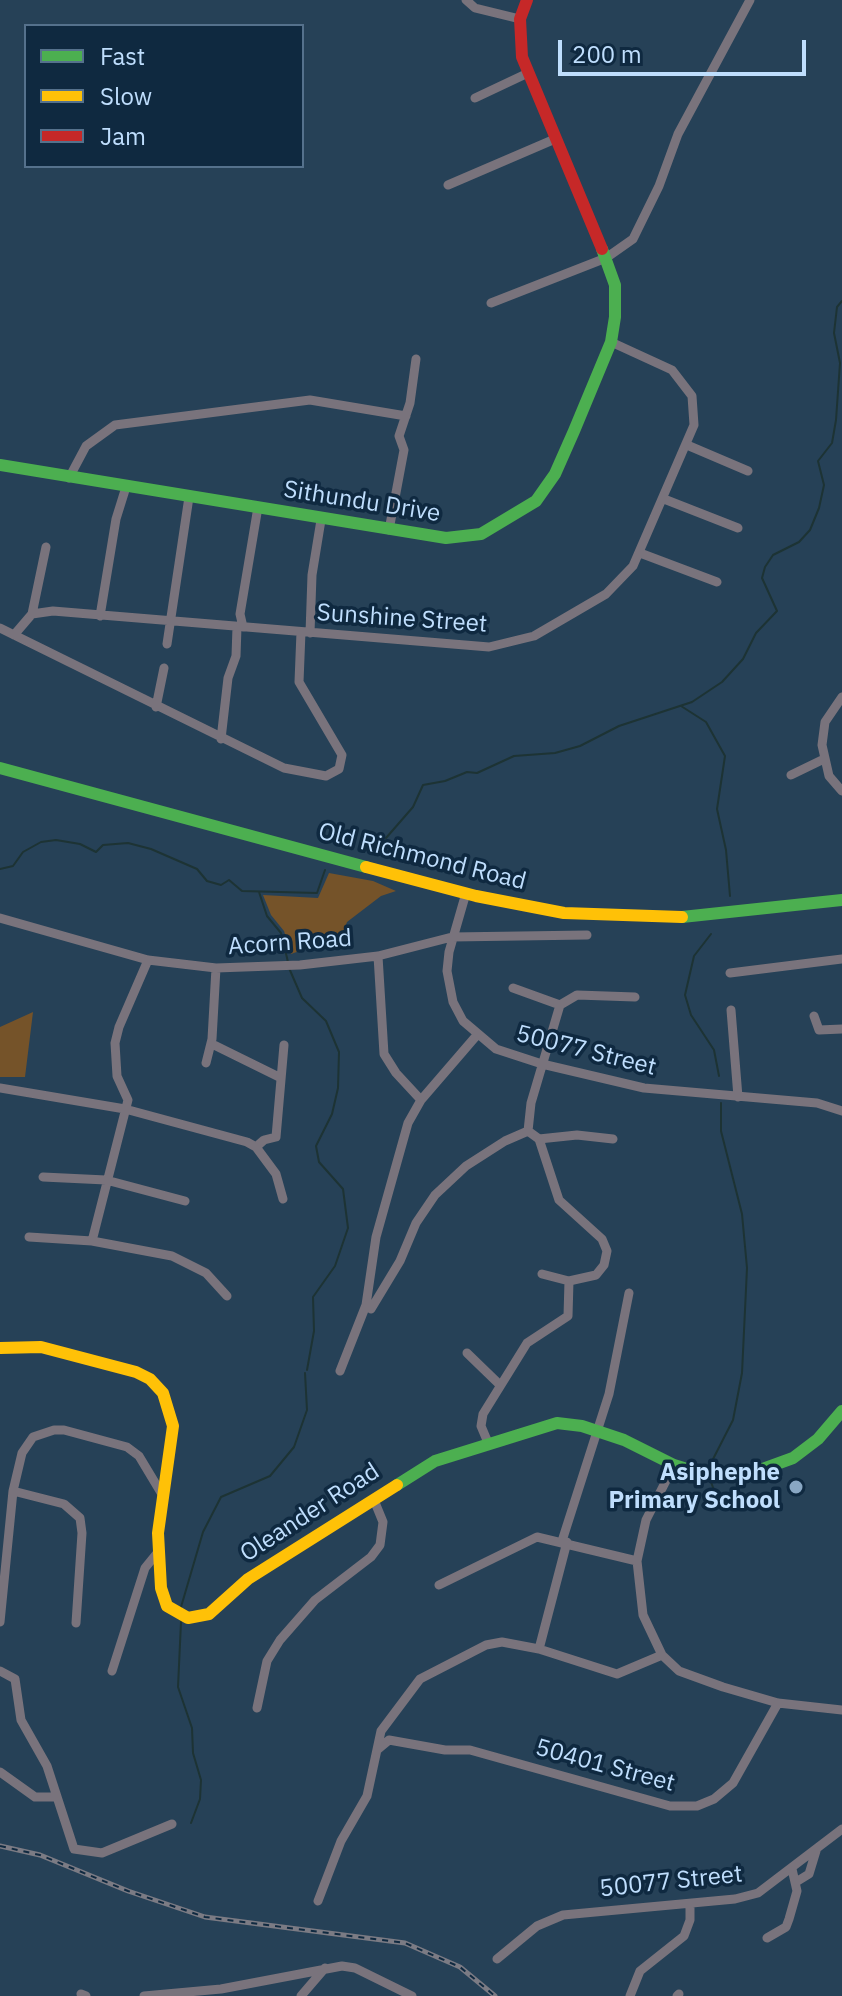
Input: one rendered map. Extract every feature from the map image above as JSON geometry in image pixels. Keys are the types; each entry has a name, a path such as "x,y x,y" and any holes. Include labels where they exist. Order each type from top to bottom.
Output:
{"street":[{"path":"466,0 475,8 520,19"},
{"name":"Sithundu Drive","path":"0,465 321,520 446,538 471,536 509,519 536,501 555,474 611,342 615,285 522,57 520,19 527,0"},
{"path":"491,303 606,258 626,246 638,233 688,114 750,0"},
{"path":"475,98 528,73"},
{"path":"448,185 555,139"},
{"name":"Sunshine Street","path":"32,614 53,611 489,647 534,636 606,594 633,566 694,425 692,396 682,379 672,370 611,342"},
{"path":"389,530 403,460 404,450 399,436 406,416 416,359"},
{"path":"69,478 86,446 115,425 310,400 406,416"},
{"path":"687,445 748,471"},
{"path":"100,616 116,519 126,487"},
{"path":"167,644 189,497"},
{"path":"664,499 738,528"},
{"path":"221,739 228,678 236,656 258,507"},
{"path":"0,628 284,768 326,776 336,773 343,761 329,729 299,682 321,520"},
{"path":"14,635 32,614 46,547"},
{"path":"640,553 717,582"},
{"path":"156,707 164,668"},
{"path":"842,697 825,722 824,759 829,776 842,791"},
{"path":"791,775 824,759"},
{"name":"Old Richmond Road","path":"0,768 466,893 564,913 633,918 708,915 842,900"},
{"name":"50077 Street","path":"466,893 452,937 447,971 453,1002 477,1035 496,1049 542,1064 644,1088 817,1103 842,1111"},
{"name":"Acorn Road","path":"0,918 148,960 216,968 275,967 378,956 452,937 587,935"},
{"path":"378,956 384,1054 421,1100"},
{"path":"730,973 842,959"},
{"path":"92,1241 128,1100 117,1076 115,1043 148,960"},
{"path":"206,1063 212,1044 216,968"},
{"path":"513,988 560,1005"},
{"path":"528,1131 542,1064 560,1005 577,995 635,997"},
{"path":"731,1010 738,1097"},
{"path":"814,1016 815,1026 821,1032 842,1029"},
{"path":"368,1307 376,1237 393,1166 408,1123 421,1100 477,1035"},
{"path":"212,1044 279,1077"},
{"path":"256,1147 264,1140 276,1137 284,1045"},
{"path":"0,1088 125,1109 247,1142 256,1147 276,1174 283,1199"},
{"path":"528,1131 539,1139 559,1200 606,1245 606,1259 600,1271 569,1281 542,1274"},
{"path":"340,1371 368,1307 435,1195 466,1166 505,1141 528,1131"},
{"path":"539,1139 577,1135 613,1139"},
{"path":"43,1177 106,1180 185,1201"},
{"path":"29,1237 92,1241 184,1261 206,1273 227,1296"},
{"path":"489,1445 481,1426 499,1384 527,1343 568,1316 569,1281"},
{"path":"539,1649 565,1542 598,1431 629,1293"},
{"name":"Oleander Road","path":"0,1348 41,1347 150,1379 170,1407 173,1426 158,1552 161,1588 167,1606 188,1618 204,1617 248,1579 435,1461 557,1423 598,1431 674,1465 706,1475 749,1474 793,1458 839,1419"},
{"path":"467,1353 499,1384"},
{"path":"0,1622 13,1491 28,1442 54,1430 127,1447 139,1456 163,1496"},
{"path":"674,1465 646,1520 637,1561 643,1615 662,1655 679,1671 695,1678 778,1703 842,1710"},
{"path":"13,1491 64,1504 80,1518 82,1533 76,1623"},
{"path":"257,1708 267,1661 280,1640 315,1600 371,1557 380,1545 383,1522 374,1500"},
{"path":"439,1585 529,1539 543,1537 637,1561"},
{"path":"112,1671 145,1568 158,1552"},
{"path":"318,1901 341,1841 366,1800 376,1752 388,1719 420,1679 491,1643 513,1643 539,1649 617,1674 662,1655"},
{"path":"0,1671 15,1679 21,1720 47,1766 76,1850 105,1853 172,1824"},
{"name":"50401 Street","path":"376,1752 387,1740 445,1750 470,1750 670,1806 697,1806 714,1799 733,1783 778,1703"},
{"path":"0,1772 35,1797 57,1797"},
{"name":"50077 Street","path":"497,1959 537,1926 563,1915 748,1896 770,1886 842,1829"},
{"path":"796,1882 809,1874 816,1851"},
{"path":"767,1938 787,1925 796,1882 792,1869"},
{"path":"630,1996 640,1971 684,1936 690,1920 690,1904"},
{"path":"301,1996 325,1968"},
{"path":"144,1996 221,1992 325,1968 355,1968 412,1996"},
{"path":"314,1996 311,1991 315,1979"}],"shaded area":[{"path":"329,873 373,881 396,891 381,896 347,922 342,936 291,954 284,931 271,915 263,895 318,898"},
{"path":"33,1012 25,1077 0,1077 0,1027"}],"waterway":[{"path":"386,838 413,807 423,785 467,772 477,773 514,756 555,753 580,746 619,726 692,702 722,682 743,659 756,633 777,611 762,578 765,567 773,555 799,542 810,530 819,508 824,485 818,461 832,443 836,420 840,363 834,333 837,307 842,301"},
{"path":"681,706 706,722 725,756 717,809 726,850 730,896"},
{"path":"0,869 13,866 23,852 41,842 56,840 80,844 96,852 103,845 128,843 151,849 197,869 207,881 221,885 229,880 242,891 317,893 325,870"},
{"path":"259,892 267,916 281,933 288,962"},
{"path":"711,934 694,956 685,995 691,1015 714,1050 719,1076"},
{"path":"289,968 302,998 326,1021 339,1052 338,1088 332,1114 316,1146 319,1162 343,1189 348,1228 335,1266 313,1297 314,1331 307,1370"},
{"path":"710,1465 733,1420 742,1373 747,1268 742,1214 721,1131 721,1103"},
{"path":"181,1607 203,1532 221,1497 270,1476 294,1447 307,1410 305,1373"},
{"path":"711,1482 715,1493"},
{"path":"181,1622 178,1687 192,1728 193,1753 201,1780 200,1799 191,1823"}],"railway":[{"path":"0,1846 40,1855 128,1891 205,1917 405,1943 460,1967 495,1996"}],"traffic: fast":[{"path":"0,465 446,538 481,534 536,501 555,474 574,431 611,342 615,317 615,285 602,249"},
{"path":"0,768 366,867"},
{"path":"682,917 842,900"},
{"path":"397,1485 435,1461 557,1423 582,1426 624,1440 674,1465 706,1475 749,1474 793,1458 818,1439 842,1411"}],"traffic: slow":[{"path":"366,867 476,896 564,913 682,917"},
{"path":"0,1348 41,1347 136,1372 150,1379 163,1393 173,1426 158,1533 161,1588 167,1606 188,1618 209,1614 248,1579 397,1485"}],"traffic: jam":[{"path":"527,0 520,19 522,57 602,249"}],"place":[{"name":"Asiphephe Primary School","path":"796,1487"}]}
